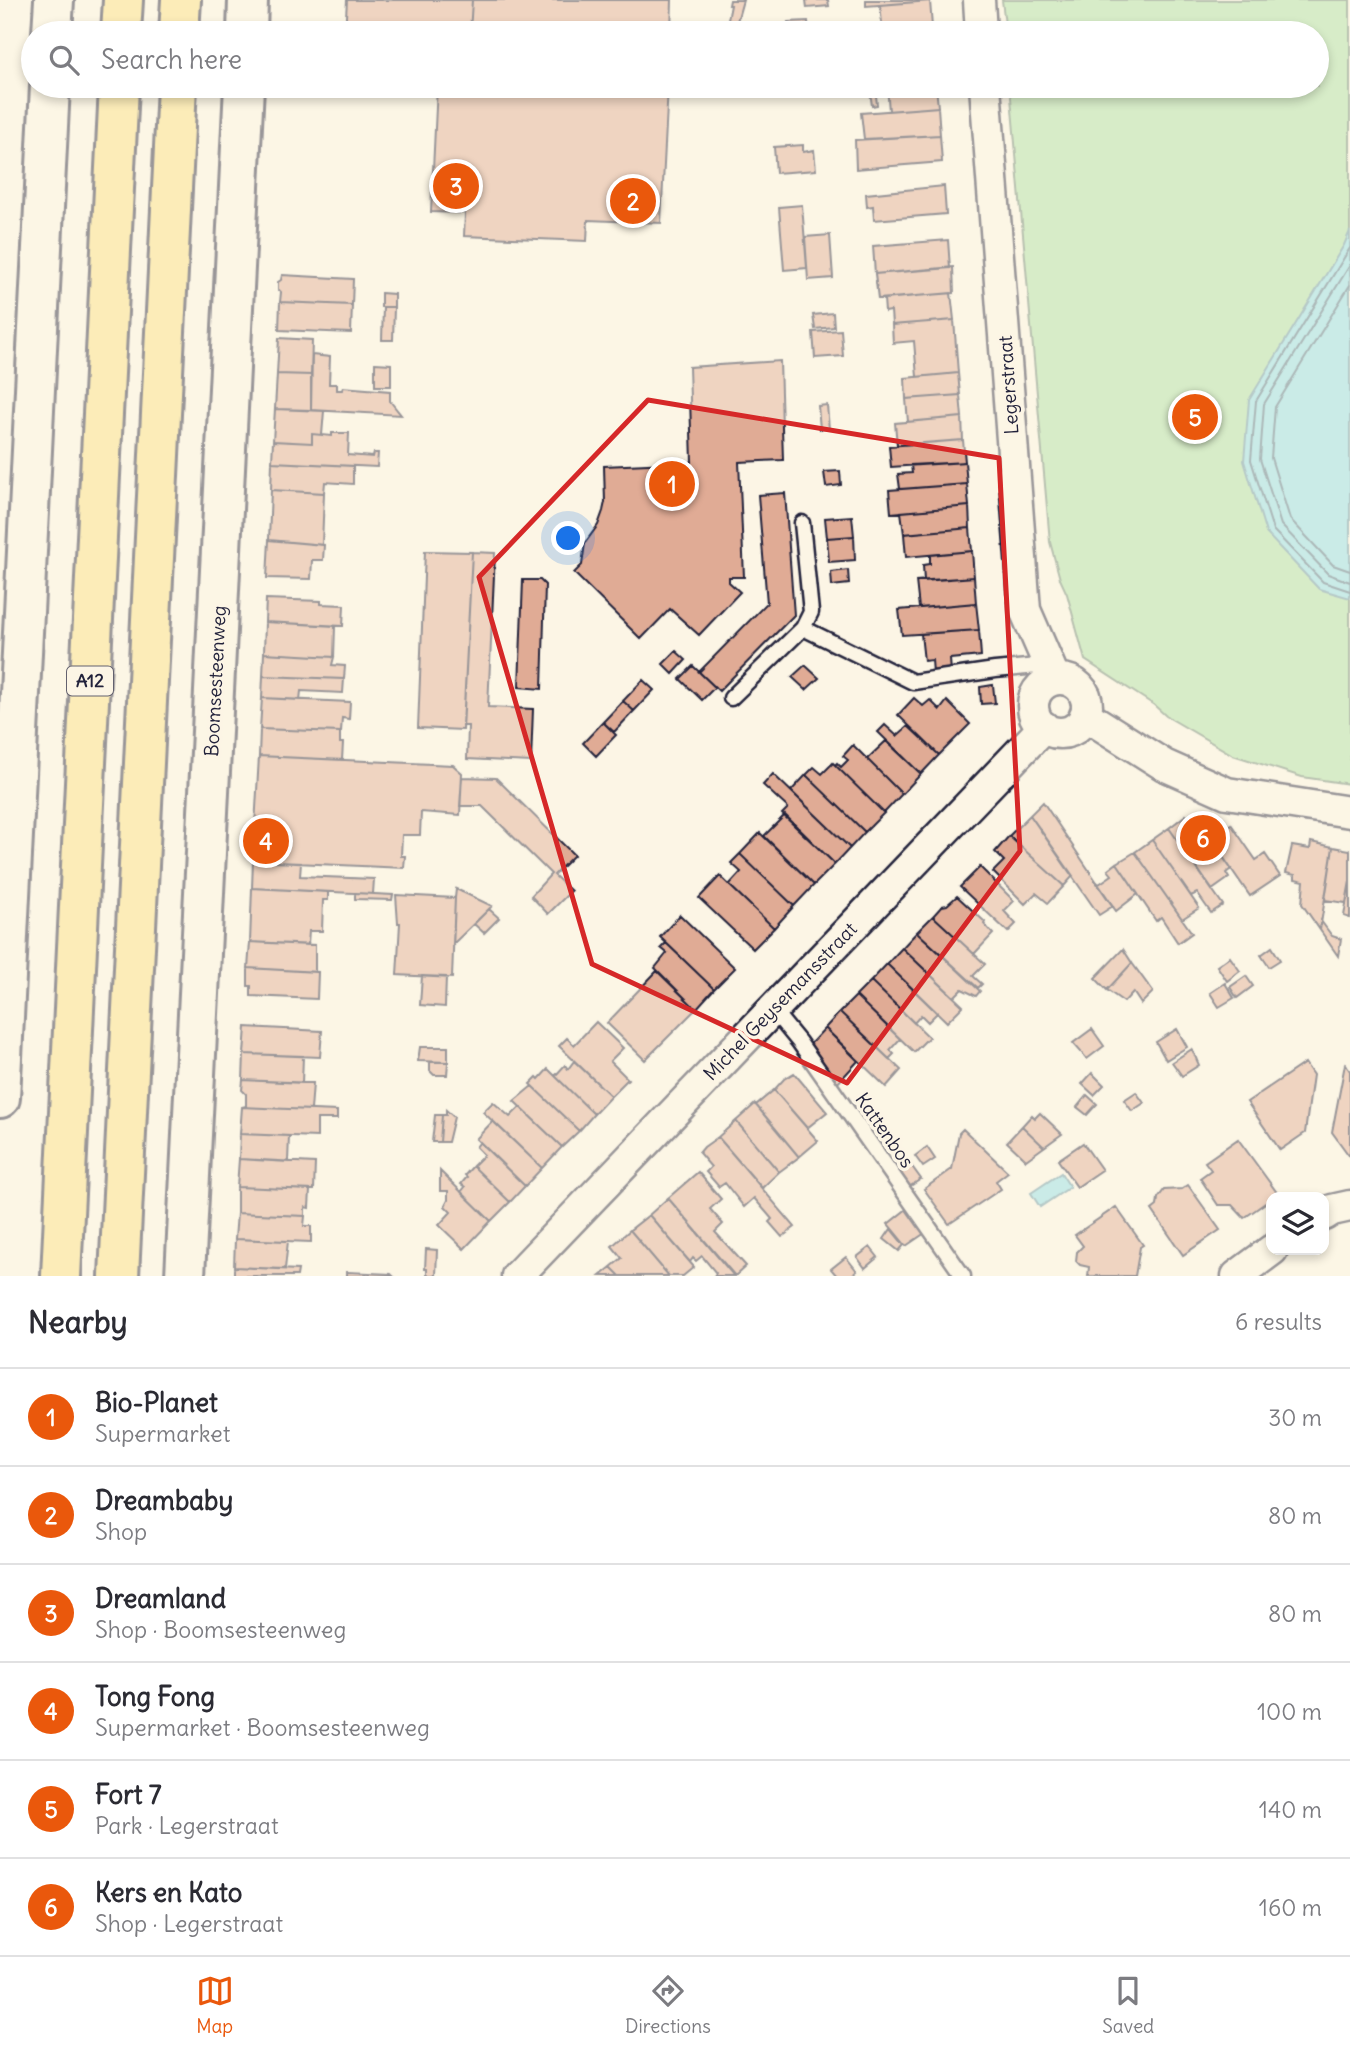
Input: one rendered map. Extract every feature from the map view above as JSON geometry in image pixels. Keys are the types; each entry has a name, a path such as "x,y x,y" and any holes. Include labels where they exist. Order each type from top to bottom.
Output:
{"highway":[{"path":"122,21 123,0"},
{"path":"180,21 181,0"},
{"name":"A12","path":"61,1276 118,98"},
{"path":"119,1276 176,98"}],"main road":[{"path":"53,21 54,0"},
{"path":"247,21 248,0"},
{"path":"0,1098 13,571 49,98"},
{"name":"Boomsesteenweg","path":"185,1276 243,98"}],"street":[{"path":"979,0 980,21"},
{"name":"Legerstraat","path":"986,98 1025,610 1052,672"},
{"path":"1052,672 1077,684 1084,693 1087,704 1085,715 1081,723 1067,732 1051,731 1044,727 1034,713 1035,695 1052,672"},
{"path":"1085,715 1164,765 1227,793 1350,812"},
{"name":"Michel Geysemansstraat","path":"517,1276 1044,727"},
{"path":"1329,1212 1350,1206"},
{"path":"1237,1276 1266,1254"}],"lane":[{"path":"731,698 803,628 811,612 802,523"},
{"path":"803,628 913,682 1003,669 1052,672"},
{"name":"Kattenbos","path":"772,1009 800,1042 963,1276"}],"highlighted area":[{"path":"648,400 999,458 1020,851 847,1083 592,964 479,577"}],"green space":[{"path":"1002,0 1350,0 1350,784 1302,777 1233,755 1166,716 1154,705 1085,660 1050,542 1011,98 1329,98 1329,21 1005,21"}],"water":[{"path":"1350,231 1350,598 1319,589 1266,533 1244,461 1249,400"},
{"path":"1061,1173 1070,1187 1040,1207 1031,1193"}],"building":[{"path":"347,0 472,0 471,21 346,21"},
{"path":"472,0 672,0 671,21 471,21"},
{"path":"730,0 743,0 737,21 728,21"},
{"path":"806,0 828,0 829,6 807,8"},
{"path":"866,0 930,0 930,1 866,6"},
{"path":"930,1 932,21 882,21 880,5"},
{"path":"436,98 667,98 661,223 588,220 587,241 464,236 465,213 431,212"},
{"path":"871,98 876,98 877,105 872,106"},
{"path":"888,98 937,98 938,107 889,111"},
{"path":"938,107 940,135 864,139 861,113"},
{"path":"940,135 942,162 856,169 855,140"},
{"path":"803,145 803,152 814,150 816,170 776,173 774,147"},
{"path":"944,186 946,214 874,220 873,206 867,207 866,194"},
{"path":"802,205 807,268 784,270 779,207"},
{"path":"830,235 833,278 808,280 805,237"},
{"path":"948,240 950,268 875,274 873,246"},
{"path":"953,267 954,293 878,299 875,274"},
{"path":"282,275 353,279 352,305 280,302 278,282"},
{"path":"381,293 394,294 394,307 381,307"},
{"path":"951,293 954,320 892,325 891,311 885,312 884,299"},
{"path":"280,302 352,305 351,333 279,330"},
{"path":"383,307 394,307 393,340 382,340"},
{"path":"833,313 834,327 815,329 813,315"},
{"path":"954,320 958,373 917,377 914,341 893,343 892,325"},
{"path":"841,330 843,356 815,358 813,332"},
{"path":"279,338 312,340 311,375 277,374"},
{"path":"312,355 330,357 329,384 337,384 337,390 342,390 343,387 390,391 390,401 401,415 311,410"},
{"path":"780,361 783,460 739,462 744,577 729,577 729,582 740,592 699,635 670,609 641,639 574,573 582,565 585,543 598,525 603,511 604,466 692,462 689,367"},
{"path":"375,363 391,364 391,386 375,386"},
{"path":"958,373 960,395 906,399 905,378"},
{"path":"277,374 311,375 311,410 275,409"},
{"path":"960,395 962,417 908,422 906,399"},
{"path":"827,405 829,429 820,429 818,406"},
{"path":"275,409 324,411 322,435 312,434 312,443 273,441"},
{"path":"962,417 963,440 897,445 895,423"},
{"path":"332,433 349,433 348,455 373,457 374,453 378,453 377,467 272,462 273,441 312,443 312,434 332,436"},
{"path":"963,440 965,462 891,467 889,446"},
{"path":"272,462 353,466 353,484 325,482 324,493 271,490"},
{"path":"965,462 967,484 900,489 898,474 912,473 911,465"},
{"path":"840,471 841,485 826,487 824,472"},
{"path":"967,484 969,506 891,513 889,490"},
{"path":"271,490 324,493 322,545 269,540"},
{"path":"785,493 794,615 719,691 699,672 767,603 758,495"},
{"path":"969,506 970,528 904,534 901,512"},
{"path":"852,516 854,536 827,538 825,518"},
{"path":"970,528 972,551 906,557 904,534"},
{"path":"854,536 855,560 829,562 827,538"},
{"path":"269,540 324,545 323,560 312,560 311,579 267,578"},
{"path":"425,551 472,552 463,730 418,728"},
{"path":"972,551 974,577 924,581 923,565 930,564 930,555"},
{"path":"472,552 495,553 488,707 533,709 531,762 467,759 468,726 463,726"},
{"path":"848,570 849,584 832,586 831,572"},
{"path":"974,577 976,603 919,608 916,581"},
{"path":"523,580 540,580 545,585 542,689 519,687"},
{"path":"266,599 321,601 321,604 344,605 343,626 265,622"},
{"path":"976,603 979,630 902,635 899,610"},
{"path":"265,622 335,626 334,657 264,653"},
{"path":"979,630 981,656 950,659 951,672 933,673 932,660 924,661 921,634"},
{"path":"676,651 686,660 673,674 663,664"},
{"path":"264,653 334,657 332,665 345,666 344,679 263,676"},
{"path":"805,665 819,678 806,690 792,677"},
{"path":"693,666 715,687 702,700 680,679"},
{"path":"263,676 344,679 343,693 301,691 300,700 262,698"},
{"path":"643,680 654,690 634,711 623,701"},
{"path":"993,685 995,703 981,704 980,687"},
{"path":"262,698 350,702 349,719 342,718 341,732 260,729"},
{"path":"914,698 923,706 930,700 940,710 947,701 970,724 939,755 898,715"},
{"path":"623,701 634,711 614,732 603,722"},
{"path":"603,722 616,735 596,756 583,743"},
{"path":"885,725 897,736 908,726 939,755 921,774 878,732"},
{"path":"260,729 340,732 340,743 343,743 342,760 259,756"},
{"path":"886,741 921,774 902,794 867,759"},
{"path":"853,745 902,794 884,813 835,765 837,763 841,767 848,760 843,756"},
{"path":"259,756 453,765 462,773 460,815 421,812 420,835 402,835 401,856 405,856 404,868 253,861"},
{"path":"833,763 884,813 865,832 806,775 814,767 822,774"},
{"path":"773,774 850,848 835,864 782,814 788,808 763,785"},
{"path":"806,775 865,832 850,848 791,791"},
{"path":"462,777 496,778 574,855 554,875 571,891 548,914 531,896 551,874 482,806 460,806"},
{"path":"1043,802 1113,906 1099,915 1030,815"},
{"path":"785,815 835,864 814,885 764,836"},
{"path":"1030,815 1073,876 1064,886 1009,836"},
{"path":"1186,815 1207,845 1212,841 1231,869 1226,873 1229,878 1212,890 1169,828"},
{"path":"1231,824 1256,860 1265,854 1280,876 1250,896 1210,838"},
{"path":"1169,828 1223,905 1211,913 1197,893 1191,896 1152,840"},
{"path":"760,833 814,885 794,906 740,854"},
{"path":"1009,836 1064,886 1048,903 1036,893 1025,904 993,872 1004,861 995,852"},
{"path":"1152,840 1199,908 1182,919 1135,852"},
{"path":"1311,842 1333,847 1320,930 1302,904 1304,881 1286,873 1292,846 1310,849"},
{"path":"1333,847 1350,850 1350,881 1346,903 1325,900"},
{"path":"1135,852 1192,933 1178,943 1161,917 1156,921 1117,863"},
{"path":"740,854 794,906 774,928 729,885 741,872 731,863"},
{"path":"253,861 301,863 300,876 374,879 373,894 252,888"},
{"path":"1117,863 1138,894 1116,911 1094,879 1099,884 1112,875 1108,870"},
{"path":"980,867 1014,901 1004,911 1016,924 1008,932 960,887"},
{"path":"720,876 774,928 753,949 699,898"},
{"path":"1350,881 1350,918 1344,916"},
{"path":"252,888 328,892 328,900 323,900 322,931 309,931 308,945 250,942"},
{"path":"456,889 492,906 453,944 455,898"},
{"path":"355,893 393,895 392,900 355,899"},
{"path":"396,895 455,898 452,978 397,975 400,923"},
{"path":"957,896 985,922 993,934 974,954 933,916"},
{"path":"489,909 499,918 484,933 474,924"},
{"path":"680,915 735,968 714,989 660,937"},
{"path":"933,916 985,964 973,976 982,984 978,988 917,932"},
{"path":"1321,921 1332,936 1341,939 1338,956 1320,930"},
{"path":"917,932 980,991 976,996 962,989 954,997 902,948"},
{"path":"250,942 315,945 315,972 248,968"},
{"path":"666,943 714,989 696,1009 655,968 667,953 661,948"},
{"path":"1272,947 1280,960 1269,967 1261,955"},
{"path":"902,948 963,1006 947,1022 887,964"},
{"path":"1123,949 1132,963 1107,990 1095,978"},
{"path":"1230,957 1240,971 1227,981 1217,966"},
{"path":"1132,963 1153,992 1141,1004 1133,992 1124,1002 1107,990"},
{"path":"887,964 937,1013 928,1022 921,1015 914,1023 871,981"},
{"path":"248,968 318,972 317,999 251,996"},
{"path":"657,971 696,1009 645,1060 607,1023"},
{"path":"422,976 446,977 445,1007 420,1005"},
{"path":"1246,976 1253,986 1237,998 1230,987"},
{"path":"871,981 929,1037 914,1052 856,996"},
{"path":"1225,983 1234,998 1219,1007 1210,993"},
{"path":"856,996 900,1039 890,1050 894,1054 889,1059 840,1012"},
{"path":"840,1012 901,1070 886,1087 825,1028"},
{"path":"596,1022 623,1048 610,1061 628,1079 611,1096 559,1046 567,1038 574,1045"},
{"path":"246,1027 322,1031 320,1057 244,1054"},
{"path":"825,1028 858,1061 837,1084 810,1044"},
{"path":"1092,1029 1104,1046 1087,1059 1073,1043"},
{"path":"1177,1029 1187,1047 1166,1060 1156,1042"},
{"path":"420,1047 448,1047 448,1062 418,1061"},
{"path":"1192,1049 1199,1065 1182,1076 1172,1062"},
{"path":"244,1054 303,1056 302,1083 243,1080"},
{"path":"574,1061 611,1096 594,1114 555,1076 565,1065 568,1069"},
{"path":"430,1062 448,1062 447,1075 434,1075 430,1071"},
{"path":"1305,1063 1313,1075 1305,1133 1280,1150 1247,1102"},
{"path":"1345,1064 1350,1071 1350,1157 1332,1132"},
{"path":"548,1069 594,1114 579,1131 530,1084"},
{"path":"794,1073 827,1112 807,1128 774,1090"},
{"path":"1092,1073 1104,1085 1094,1095 1082,1084"},
{"path":"243,1080 313,1083 311,1110 242,1107 246,1106 246,1094 242,1090"},
{"path":"532,1086 579,1131 562,1147 514,1101"},
{"path":"774,1090 818,1141 799,1157 756,1105"},
{"path":"1136,1092 1144,1103 1132,1111 1124,1100"},
{"path":"1087,1095 1097,1104 1087,1115 1077,1107"},
{"path":"493,1102 510,1117 520,1107 562,1147 542,1168 483,1112"},
{"path":"755,1104 799,1157 779,1172 736,1121"},
{"path":"242,1107 337,1111 337,1119 317,1119 317,1137 240,1134"},
{"path":"446,1110 454,1117 448,1142 440,1142 442,1115 446,1115"},
{"path":"1040,1113 1062,1134 1044,1147 1022,1126 1032,1115 1035,1118"},
{"path":"435,1115 442,1115 440,1142 432,1142"},
{"path":"493,1121 542,1168 525,1186 476,1139"},
{"path":"736,1121 779,1172 762,1188 718,1137"},
{"path":"1022,1126 1044,1147 1026,1160 1007,1142"},
{"path":"963,1129 1008,1172 996,1181 1001,1189 949,1224 924,1189 952,1169 959,1133"},
{"path":"240,1134 289,1136 288,1162 239,1159"},
{"path":"718,1137 795,1227 782,1237 769,1222 772,1219 754,1198 744,1207 725,1183 719,1187 706,1172 711,1167 699,1153"},
{"path":"1238,1139 1277,1192 1266,1192 1266,1202 1244,1218 1232,1205 1218,1205 1200,1178 1211,1170 1205,1162"},
{"path":"480,1142 525,1186 510,1202 473,1166 484,1155 476,1147"},
{"path":"1083,1143 1102,1170 1077,1187 1058,1160"},
{"path":"927,1147 935,1159 923,1167 915,1156"},
{"path":"239,1159 315,1163 314,1190 237,1187"},
{"path":"908,1161 921,1179 909,1187 896,1169"},
{"path":"473,1166 510,1202 491,1221 461,1192 465,1187 461,1184 467,1177 465,1175"},
{"path":"440,1171 491,1221 464,1249 439,1225 451,1212 445,1206 448,1191 440,1191"},
{"path":"698,1172 721,1199 710,1209 723,1224 715,1232 746,1266 735,1276 668,1198"},
{"path":"1188,1185 1220,1230 1183,1255 1152,1210 1157,1206 1158,1198 1164,1190 1182,1189"},
{"path":"237,1187 310,1190 309,1208 305,1207 305,1216 237,1213"},
{"path":"668,1198 734,1276 714,1276 716,1273 702,1256 696,1261 693,1258 690,1262 649,1215"},
{"path":"1116,1207 1143,1245 1140,1247 1135,1276 1088,1276 1089,1267 1076,1261 1077,1252 1083,1246 1075,1235"},
{"path":"908,1208 925,1233 906,1246 888,1224"},
{"path":"237,1213 305,1216 304,1226 311,1226 311,1242 235,1239"},
{"path":"649,1215 694,1267 683,1276 669,1276 630,1230"},
{"path":"891,1229 904,1245 899,1251 884,1239"},
{"path":"630,1230 669,1276 620,1276 611,1267 622,1258 612,1246"},
{"path":"235,1239 288,1241 285,1269 234,1267"},
{"path":"870,1247 878,1257 865,1268 857,1257"},
{"path":"426,1249 437,1250 436,1276 427,1275"},
{"path":"846,1257 857,1271 851,1276 837,1276 831,1269"},
{"path":"234,1267 298,1270 297,1276 234,1276"},
{"path":"611,1267 620,1276 600,1276"},
{"path":"347,1272 391,1274 393,1276 347,1276"}],"place":[{"name":"Dreamland","path":"456,186"},
{"name":"Dreambaby","path":"633,201"},
{"name":"Fort 7","path":"1195,417"},
{"name":"Bio-Planet","path":"672,484"},
{"name":"Kers en Kato","path":"1203,838"},
{"name":"Tong Fong","path":"266,841"}]}
